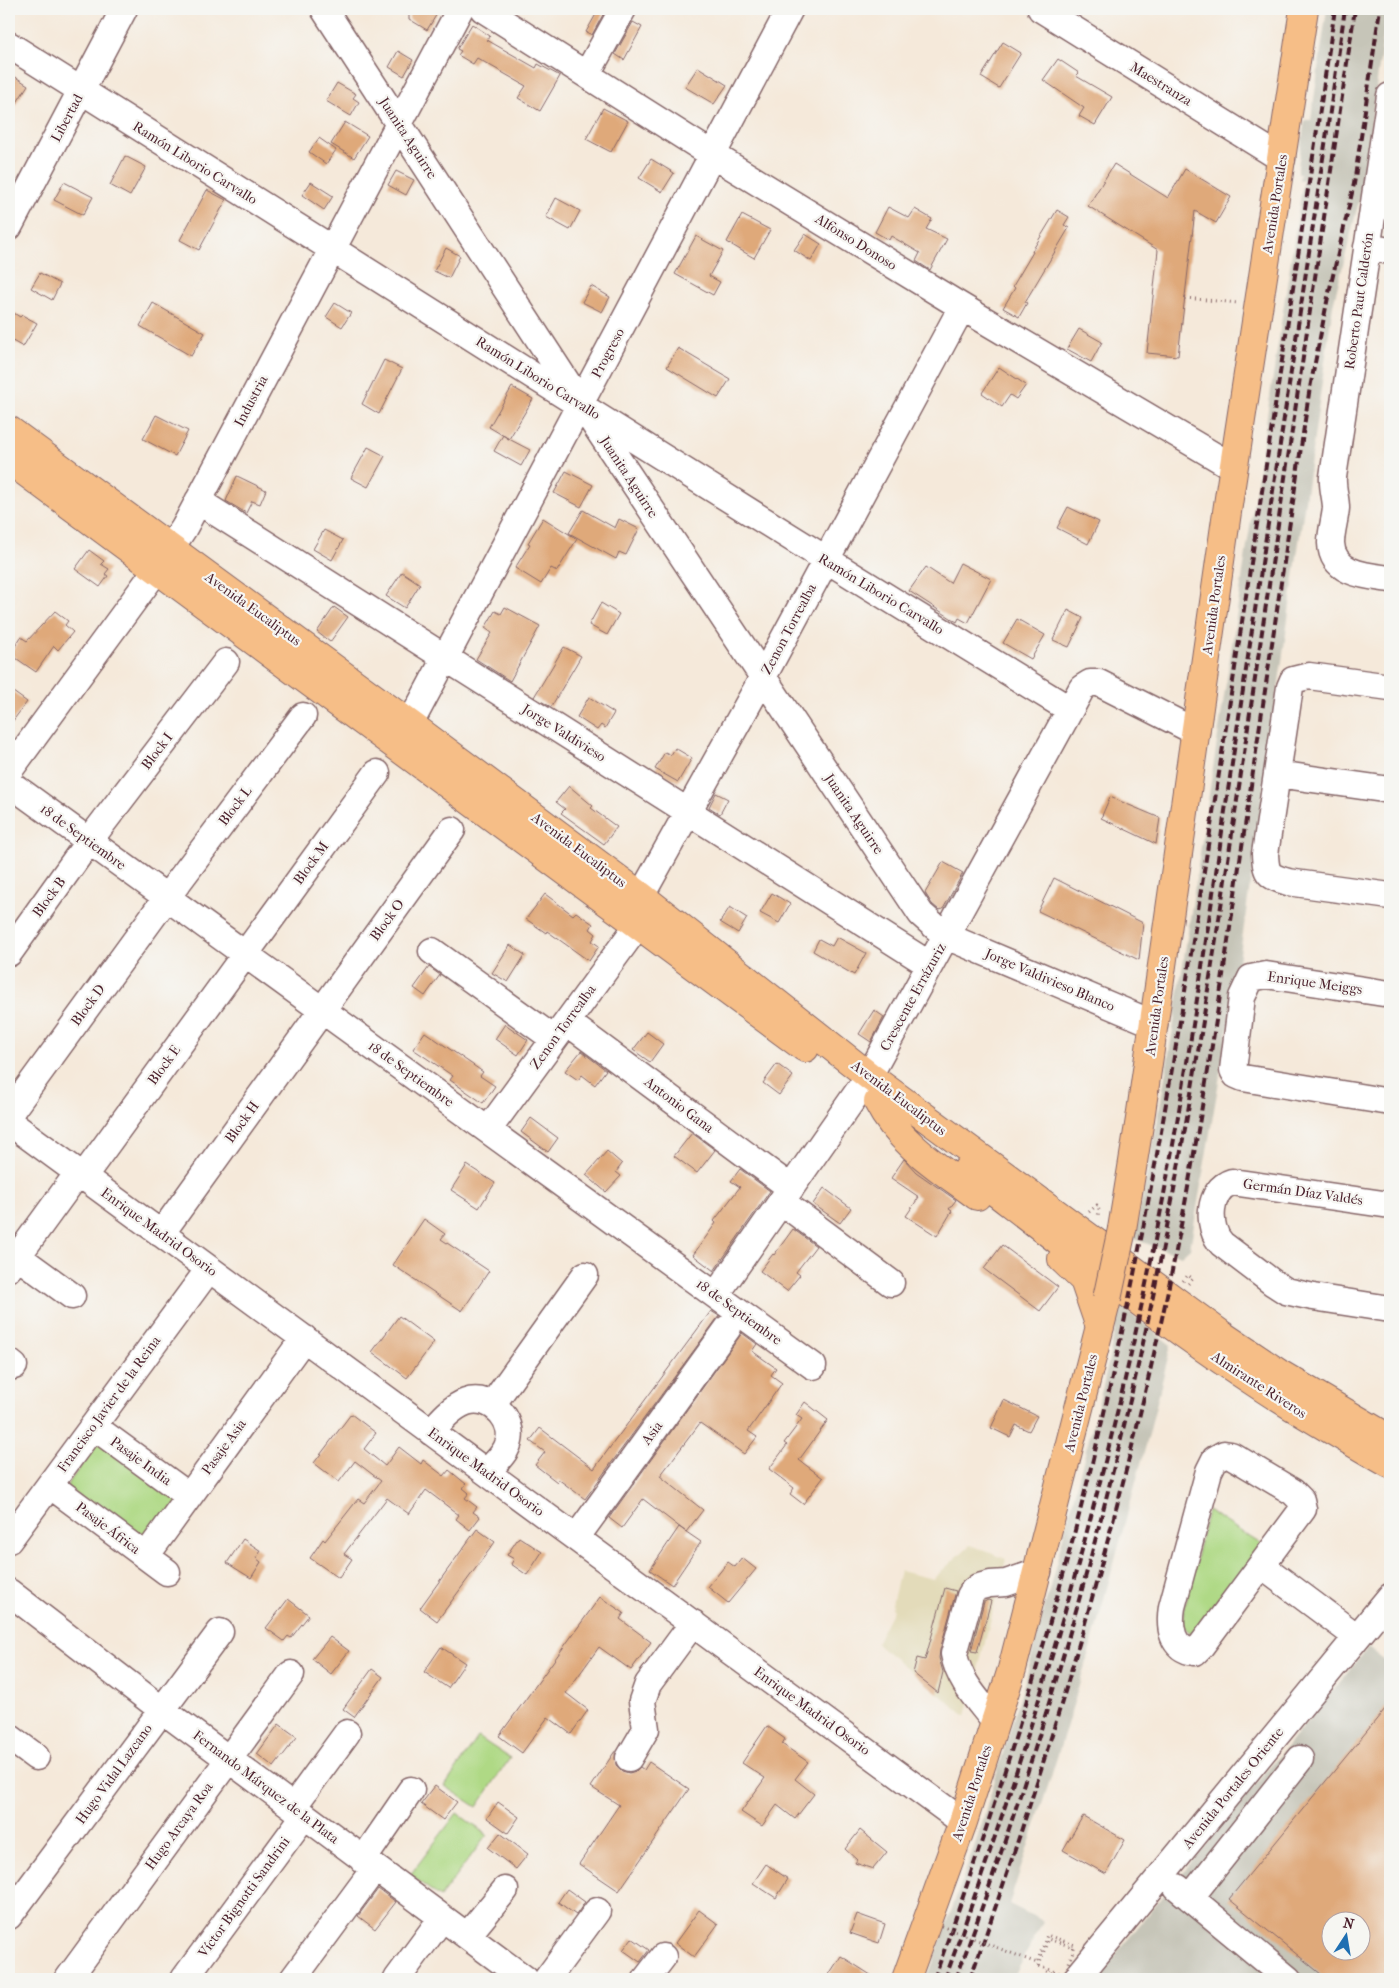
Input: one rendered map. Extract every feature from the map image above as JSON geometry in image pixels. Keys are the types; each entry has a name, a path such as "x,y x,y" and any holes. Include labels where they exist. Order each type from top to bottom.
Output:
{"main road":[{"name":"Avenida Portales","path":"906,1979 963,1822 1012,1669 1100,1326 1128,1291 1122,1229 1154,1024 1234,467 1304,9"},
{"name":"Avenida Eucaliptus","path":"9,430 164,559 638,924 869,1089"},
{"name":"Avenida Eucaliptus","path":"9,460 164,559 410,724 641,896 869,1089 1128,1291"},
{"path":"869,1089 894,1129 928,1159 1052,1251 1084,1280 1100,1326"},
{"name":"Almirante Riveros","path":"1128,1291 1222,1335 1280,1374 1390,1439"},
{"name":"Almirante Riveros","path":"1128,1291 1257,1385 1316,1422 1390,1464"}],"street":[{"name":"Libertad","path":"9,227 124,9"},
{"name":"Juanita Aguirre","path":"324,9 762,679 921,914 946,936"},
{"name":"Industria","path":"9,771 164,559 198,501 460,9"},
{"name":"Alfonso Donoso","path":"484,9 713,155 962,307 1234,467"},
{"path":"587,74 623,9"},
{"name":"Progreso","path":"410,724 790,9"},
{"name":"Maestranza","path":"1041,9 1282,159"},
{"name":"Ramón Liborio Carvallo","path":"9,46 581,404 825,560 1069,709"},
{"name":"Roberto Paut Calderón","path":"1380,250 1390,96"},
{"name":"Roberto Paut Calderón","path":"1390,202 1333,477 1333,492 1336,506 1331,543 1336,560 1342,566 1357,574 1390,580"},
{"name":"Zenon Torrealba","path":"641,896 762,679 962,307"},
{"name":"Jorge Valdivieso","path":"198,501 930,965"},
{"name":"Block I","path":"89,841 226,662"},
{"path":"1390,687 1308,676 1293,680 1290,687 1265,854 1266,868 1269,875 1288,882 1390,896"},
{"name":"Crescente Errázuriz","path":"716,1295 787,1195 869,1089 930,965 1082,688 1090,684 1099,684 1196,732"},
{"name":"Block L","path":"167,897 303,716"},
{"name":"Block M","path":"245,954 377,772"},
{"path":"1277,774 1390,790"},
{"name":"18 de Septiembre","path":"9,783 813,1366"},
{"name":"Block O","path":"322,1010 452,830"},
{"name":"Block B","path":"9,953 89,841"},
{"name":"Block D","path":"9,1114 167,897"},
{"name":"Zenon Torrealba","path":"488,1130 638,924"},
{"name":"Jorge Valdivieso Blanco","path":"946,936 1154,1024"},
{"name":"Antonio Gana","path":"432,951 560,1031 787,1195 891,1284"},
{"name":"Block E","path":"13,1262 81,1175 245,954"},
{"name":"Enrique Meiggs","path":"1390,994 1266,975 1251,978 1242,998 1233,1062 1233,1070 1236,1075 1257,1081 1390,1102"},
{"name":"Block H","path":"161,1234 322,1010"},
{"name":"Enrique Madrid Osorio","path":"9,1122 963,1822"},
{"name":"Germán Díaz Valdés","path":"1390,1204 1232,1182 1224,1184 1219,1190 1214,1200 1212,1214 1212,1226 1215,1237 1272,1282 1296,1294 1390,1309"},
{"path":"13,1262 72,1296"},
{"name":"Francisco Javier de la Reina","path":"9,1540 209,1269"},
{"path":"492,1405 585,1275"},
{"name":"Asia","path":"576,1538 728,1328"},
{"name":"Pasaje Asia","path":"146,1556 304,1338"},
{"path":"431,1432 451,1411 467,1402 475,1401 492,1405 504,1416 510,1432 506,1448 487,1472"},
{"name":"Pasaje India","path":"93,1426 189,1496"},
{"path":"1224,1454 1231,1455 1293,1492 1301,1500 1303,1509 1300,1515 1262,1566 1195,1652 1187,1651 1179,1645 1174,1636 1170,1620 1172,1607 1209,1471 1215,1459 1224,1454"},
{"name":"Pasaje África","path":"50,1484 167,1572"},
{"path":"1262,1566 1357,1637"},
{"path":"995,1722 970,1692 961,1677 954,1654 970,1596 978,1587 1006,1583 1038,1572"},
{"name":"Fernando Márquez de la Plata","path":"9,1592 161,1709 467,1936 510,1976"},
{"name":"Avenida Portales Oriente","path":"1076,1979 1390,1597"},
{"path":"629,1758 646,1729 642,1701 648,1684 693,1624"},
{"name":"Hugo Vidal Lazcano","path":"9,1916 220,1632"},
{"name":"Hugo Arcaya Roa","path":"68,1979 291,1674"},
{"name":"Víctor Bignotti Sandrini","path":"184,1979 298,1811 347,1733"},
{"path":"10,1742 36,1757"},
{"path":"1190,1898 1300,1759"},
{"path":"293,1979 369,1864 411,1790"},
{"path":"1163,1875 1288,1979"},
{"path":"467,1936 505,1890"},
{"path":"547,1979 597,1911"},
{"path":"397,1979 442,1918"},
{"path":"646,1979 663,1958"}],"path":[{"path":"1185,298 1259,305"},
{"path":"941,1926 1037,1963 1046,1935 1076,1945 1065,1975 1056,1972 1039,1966 1048,1939 1072,1947 1068,1962 1065,1970 1062,1977 1046,1971 1044,1978 1047,1979"}],"shaded area":[{"path":"1327,9 1387,9 1362,189 1333,305 1235,989 1190,1248 1181,1256 1134,1239 1156,1131 1174,1023 1303,181 1299,180 1298,166 1305,120 1311,120"},
{"path":"1120,1306 1171,1345 1148,1438 1092,1643 1051,1777 1009,1904 1043,1921 1013,1979 927,1979 978,1836 1027,1674 1104,1382"},
{"path":"970,1545 1006,1559 966,1716 876,1643 893,1610 891,1608 900,1571 933,1579"},
{"path":"1368,1648 1390,1665 1390,1979 1095,1979"}],"green space":[{"path":"101,1437 182,1497 145,1547 66,1487"},
{"path":"1207,1510 1264,1546 1196,1637 1181,1625"},
{"path":"478,1737 510,1758 477,1807 445,1786"},
{"path":"457,1813 487,1835 440,1897 410,1875"}],"building":[{"path":"409,9 440,9 427,30 409,19"},
{"path":"599,9 606,9 592,35 586,32"},
{"path":"633,22 642,27 624,60 615,54"},
{"path":"472,24 490,36 487,40 536,68 538,64 560,76 540,111 518,98 526,86 477,58 473,64 458,55 461,51 457,49"},
{"path":"1003,42 1021,53 999,88 981,77"},
{"path":"398,51 413,60 404,76 389,67"},
{"path":"1058,59 1079,73 1076,76 1112,97 1095,125 1079,116 1084,108 1043,80"},
{"path":"698,67 727,85 714,104 685,87"},
{"path":"9,73 28,85 9,115"},
{"path":"337,83 356,94 353,98 359,102 351,116 326,101"},
{"path":"603,108 628,121 611,152 586,139"},
{"path":"345,122 368,136 354,158 331,144"},
{"path":"319,138 336,150 326,164 309,152"},
{"path":"125,156 146,167 130,196 110,185"},
{"path":"651,159 674,173 662,192 639,178"},
{"path":"1114,164 1168,198 1185,169 1231,197 1216,223 1195,211 1178,356 1147,353 1158,250 1088,206"},
{"path":"396,171 414,180 406,195 388,185"},
{"path":"64,182 93,197 83,215 54,200"},
{"path":"311,182 333,196 324,210 302,195"},
{"path":"207,190 226,200 199,250 180,240"},
{"path":"556,198 580,211 570,230 546,217"},
{"path":"888,207 909,218 915,209 932,219 926,229 947,239 930,270 916,261 920,253 891,236 889,240 875,232"},
{"path":"1057,210 1069,217 1064,225 1069,228 1025,302 1027,303 1019,317 1003,308 1015,288 1013,286 1032,251"},
{"path":"742,215 770,230 754,258 727,242"},
{"path":"805,234 821,244 811,261 794,250"},
{"path":"696,236 723,251 709,276 720,282 713,295 675,274"},
{"path":"446,248 460,256 449,278 434,271"},
{"path":"40,273 60,284 52,300 31,288"},
{"path":"591,286 610,297 602,312 582,302"},
{"path":"153,303 205,333 191,356 140,326"},
{"path":"335,303 351,313 342,327 326,317"},
{"path":"9,310 20,317 22,315 37,323 23,347 9,339"},
{"path":"1079,329 1102,342 1091,362 1067,349"},
{"path":"678,348 730,379 718,398 667,367"},
{"path":"384,360 402,369 379,414 362,404"},
{"path":"999,367 1026,385 1016,399 1010,395 1002,407 982,393"},
{"path":"512,387 533,399 509,439 530,450 521,466 494,451 503,435 489,427"},
{"path":"156,415 188,431 175,456 143,439"},
{"path":"368,447 385,456 368,487 351,478"},
{"path":"566,471 593,485 581,507 554,493"},
{"path":"237,476 266,490 260,504 252,501 246,513 226,501"},
{"path":"1068,507 1099,522 1088,544 1057,528"},
{"path":"583,510 615,528 619,519 639,529 626,555 619,552 616,559 569,533"},
{"path":"543,518 577,539 557,571 551,568 541,584 515,568"},
{"path":"324,530 343,540 332,560 313,549"},
{"path":"89,550 104,561 101,564 109,569 105,574 108,576 100,587 75,569"},
{"path":"960,563 991,579 968,623 959,618 957,622 909,591 926,567 950,583"},
{"path":"402,572 420,584 405,608 386,596"},
{"path":"601,603 619,614 607,635 589,625"},
{"path":"334,607 348,617 330,642 317,632"},
{"path":"505,607 540,626 510,681 476,659 492,633 485,628 495,611 501,614"},
{"path":"1068,610 1083,618 1069,647 1053,640"},
{"path":"55,611 68,621 65,625 73,632 58,650 54,646 36,672 10,654 21,637 27,641"},
{"path":"1017,619 1045,635 1031,659 1003,643"},
{"path":"564,647 581,656 551,707 534,697"},
{"path":"9,689 27,702 9,726"},
{"path":"589,697 614,713 605,728 601,725 597,730 577,717"},
{"path":"675,748 692,758 678,782 655,769 665,752 671,755"},
{"path":"569,786 593,806 591,808 617,827 604,844 561,813 565,809 556,802"},
{"path":"716,793 728,799 720,814 709,807"},
{"path":"1110,797 1160,818 1156,844 1101,818"},
{"path":"943,862 963,873 943,909 939,910 932,904 925,893"},
{"path":"1054,878 1143,923 1139,960 1038,911"},
{"path":"772,893 790,904 779,923 760,913"},
{"path":"545,894 573,915 576,912 593,924 590,929 596,934 592,941 599,946 589,961 547,931 546,933 526,919"},
{"path":"730,907 747,918 738,933 720,922"},
{"path":"837,937 866,953 854,975 813,951 819,939 832,946"},
{"path":"510,945 525,955 508,982 492,973"},
{"path":"429,967 440,975 425,996 414,988"},
{"path":"874,1010 884,1017 871,1042 859,1034"},
{"path":"505,1024 528,1040 518,1055 495,1039"},
{"path":"425,1032 483,1072 480,1076 495,1086 483,1103 450,1080 453,1076 413,1049"},
{"path":"647,1032 663,1044 650,1062 633,1050"},
{"path":"581,1051 606,1070 595,1085 582,1075 578,1080 565,1071"},
{"path":"777,1064 793,1076 779,1095 763,1083"},
{"path":"531,1118 558,1138 548,1152 521,1132"},
{"path":"692,1133 715,1150 697,1173 674,1156"},
{"path":"607,1151 622,1164 616,1172 621,1176 606,1192 586,1175"},
{"path":"904,1159 916,1172 956,1200 949,1209 952,1211 937,1236 906,1216 919,1197 891,1178"},
{"path":"467,1165 495,1183 479,1208 451,1190"},
{"path":"740,1169 770,1191 714,1271 693,1255 716,1223 714,1221 740,1187 731,1181"},
{"path":"824,1188 851,1208 840,1223 813,1204"},
{"path":"424,1219 445,1234 441,1239 489,1271 462,1311 393,1265"},
{"path":"793,1229 816,1246 796,1272 800,1275 787,1291 760,1271"},
{"path":"1002,1245 1058,1287 1040,1311 984,1269"},
{"path":"711,1311 719,1316 585,1499 558,1479 557,1482 535,1465 545,1452 530,1441 540,1428 594,1469"},
{"path":"399,1316 434,1342 407,1378 372,1352"},
{"path":"742,1333 757,1344 752,1351 776,1368 771,1375 782,1383 748,1431 757,1437 744,1454 700,1423 660,1476 703,1510 686,1532 643,1499 622,1528 609,1518"},
{"path":"1004,1400 1037,1416 1029,1431 1016,1425 1010,1437 991,1428"},
{"path":"805,1402 828,1420 799,1460 823,1478 803,1504 790,1494 794,1488 769,1469 787,1445 784,1443 802,1419 796,1415"},
{"path":"351,1414 376,1433 364,1449 385,1466 399,1447 421,1464 423,1460 444,1476 449,1470 466,1484 463,1488 469,1493 465,1498 477,1507 473,1512 480,1517 470,1530 456,1519 459,1515 426,1490 409,1514 387,1498 344,1554 352,1559 339,1578 310,1558 323,1539 325,1541 358,1499 364,1503 381,1481 355,1461 339,1482 314,1463"},
{"path":"679,1527 701,1542 672,1585 650,1570"},
{"path":"477,1529 495,1542 437,1621 420,1608"},
{"path":"519,1537 542,1552 527,1575 511,1564 514,1559 507,1555"},
{"path":"243,1539 261,1551 256,1558 261,1562 251,1578 227,1563"},
{"path":"742,1558 756,1569 728,1603 708,1587 728,1562 735,1567"},
{"path":"945,1588 956,1591 940,1650 939,1658 943,1672 938,1693 913,1673 917,1658 925,1660"},
{"path":"600,1597 624,1613 620,1619 651,1642 631,1670 599,1647 566,1693 588,1710 571,1734 548,1717 522,1753 499,1736"},
{"path":"288,1599 309,1615 291,1638 288,1636 284,1641 266,1628"},
{"path":"991,1601 977,1652 971,1651 984,1602"},
{"path":"330,1637 349,1651 331,1674 312,1659"},
{"path":"441,1647 465,1663 448,1688 424,1672"},
{"path":"372,1669 383,1677 354,1717 343,1709"},
{"path":"1390,1703 1390,1979 1327,1979 1229,1899"},
{"path":"279,1724 297,1737 274,1767 257,1754"},
{"path":"767,1726 785,1739 782,1744 808,1762 795,1779 814,1794 795,1819 777,1805 762,1826 741,1812 765,1778 742,1763"},
{"path":"615,1751 616,1765 622,1771 629,1773 636,1771 640,1767 644,1770 649,1762 689,1789 619,1891 579,1864 619,1805 591,1787"},
{"path":"435,1786 457,1802 443,1820 421,1804"},
{"path":"498,1802 519,1817 508,1833 487,1818"},
{"path":"1083,1816 1125,1840 1106,1874 1063,1850"},
{"path":"860,1830 887,1852 873,1869 855,1863 857,1860 845,1849"},
{"path":"500,1833 528,1854 516,1869 488,1848"},
{"path":"766,1864 788,1879 776,1898 753,1883"},
{"path":"378,1889 396,1902 375,1929 358,1916"},
{"path":"567,1889 585,1902 576,1915 558,1902"},
{"path":"699,1910 718,1924 694,1957 675,1943"},
{"path":"857,1914 885,1924 879,1943 850,1933"},
{"path":"632,1938 649,1950 640,1962 623,1950"},
{"path":"841,1956 877,1979 826,1979"}],"railway":[{"path":"934,1979 1004,1773 1066,1564 1092,1465 1136,1265 1190,962 1335,9"},
{"path":"945,1979 1007,1800 1063,1618 1112,1435 1153,1250 1166,1185 1198,990 1345,9"},
{"path":"956,1979 1028,1771 1070,1631 1109,1488 1145,1336 1162,1254 1192,1090 1218,925 1355,9"},
{"path":"970,1979 1025,1821 1097,1580 1139,1418 1176,1253 1219,1002 1309,393 1328,297 1354,184 1380,9"}]}
